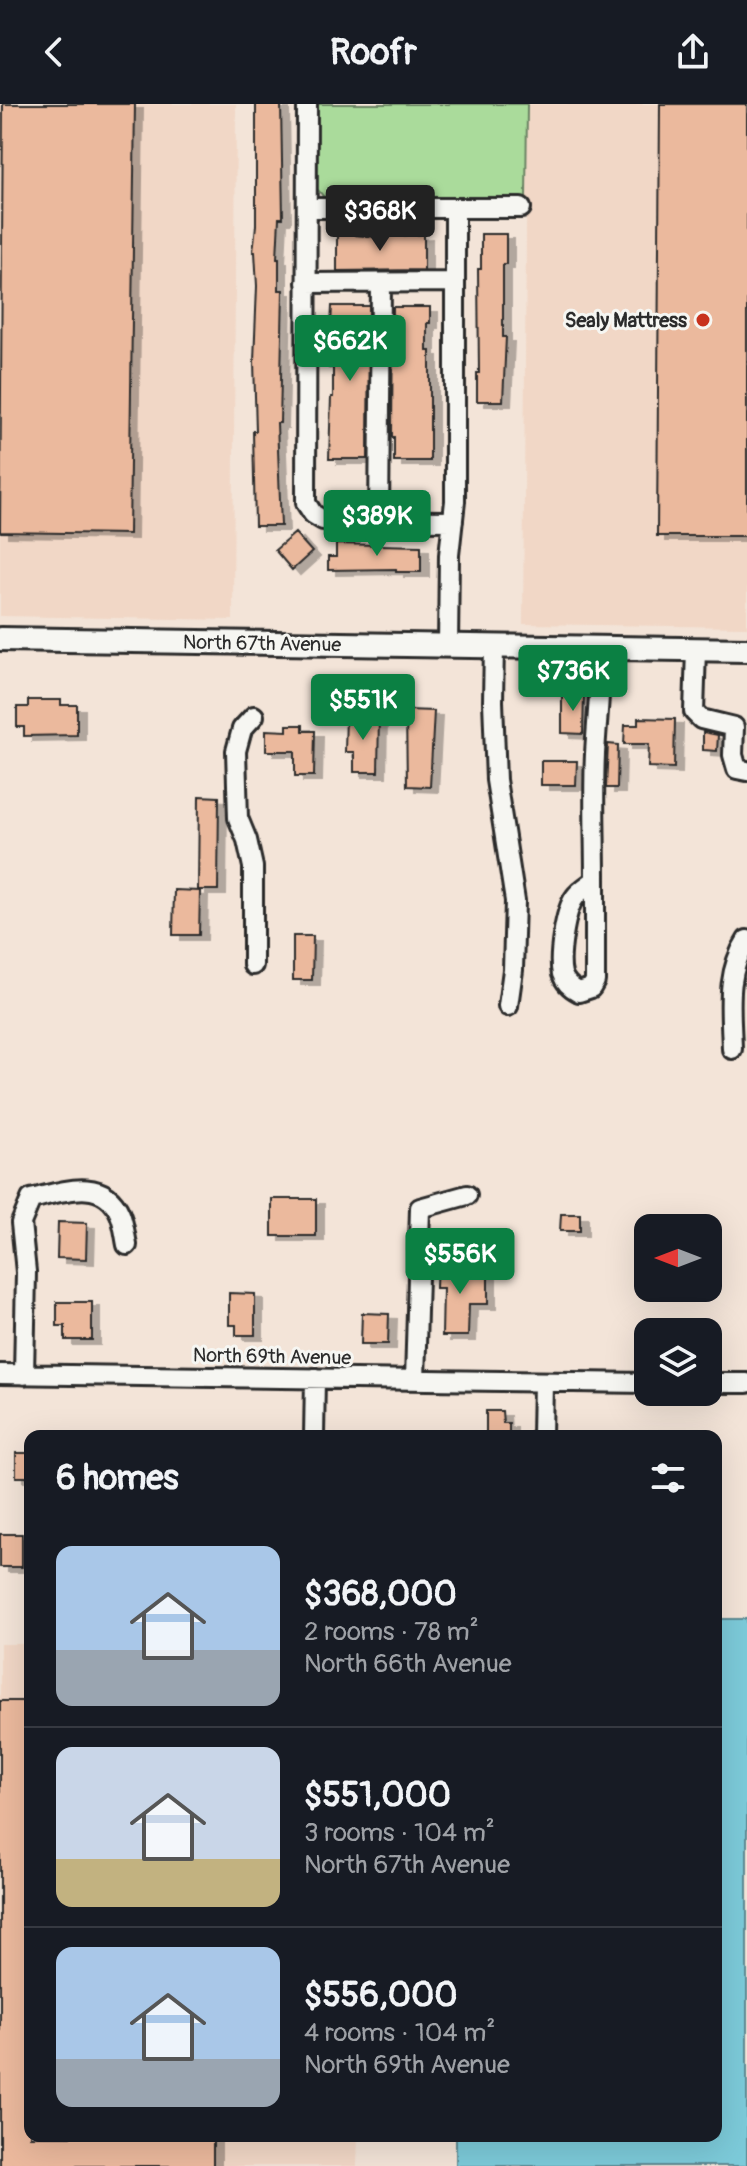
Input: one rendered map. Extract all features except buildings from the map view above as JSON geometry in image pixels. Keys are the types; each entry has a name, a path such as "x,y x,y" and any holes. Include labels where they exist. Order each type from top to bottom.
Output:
{"main road":[{"name":"North 67th Avenue","path":"0,639 747,650"}],"street":[{"path":"307,104 306,503 313,514 323,520 453,521"},
{"path":"307,208 521,208"},
{"path":"448,646 449,555 453,521 455,209"},
{"path":"306,283 455,282"},
{"path":"379,521 381,283"},
{"path":"494,646 496,780 515,901 513,970 508,1006"},
{"path":"595,880 575,897 567,916 562,974 569,987 579,992 591,988 595,981 595,880 595,755 601,648"},
{"path":"696,649 694,712 701,719 734,727 733,755 737,769 747,771"},
{"path":"253,965 253,867 238,818 236,751 242,729 254,716"},
{"path":"732,1049 731,987 737,956 747,940"},
{"path":"24,1375 26,1272 21,1223 31,1199 78,1188 101,1192 119,1212 127,1245"},
{"path":"415,1380 420,1208 467,1195"},
{"name":"North 69th Avenue","path":"0,1374 634,1383"},
{"path":"314,1430 315,1378"},
{"path":"542,1430 543,1382"},
{"path":"722,1383 747,1383"}],"shaded area":[{"path":"0,104 236,104 233,620 0,616"},
{"path":"527,104 747,104 747,627 523,624"},
{"path":"0,1644 24,1644 24,2142 358,2142 357,2166 0,2166"}],"green space":[{"path":"317,104 527,104 526,200 324,197 317,189"}],"water":[{"path":"722,1619 747,1619 747,2166 456,2166 456,2142 722,2142"}],"place":[{"name":"Sealy Mattress","path":"703,320"}]}
